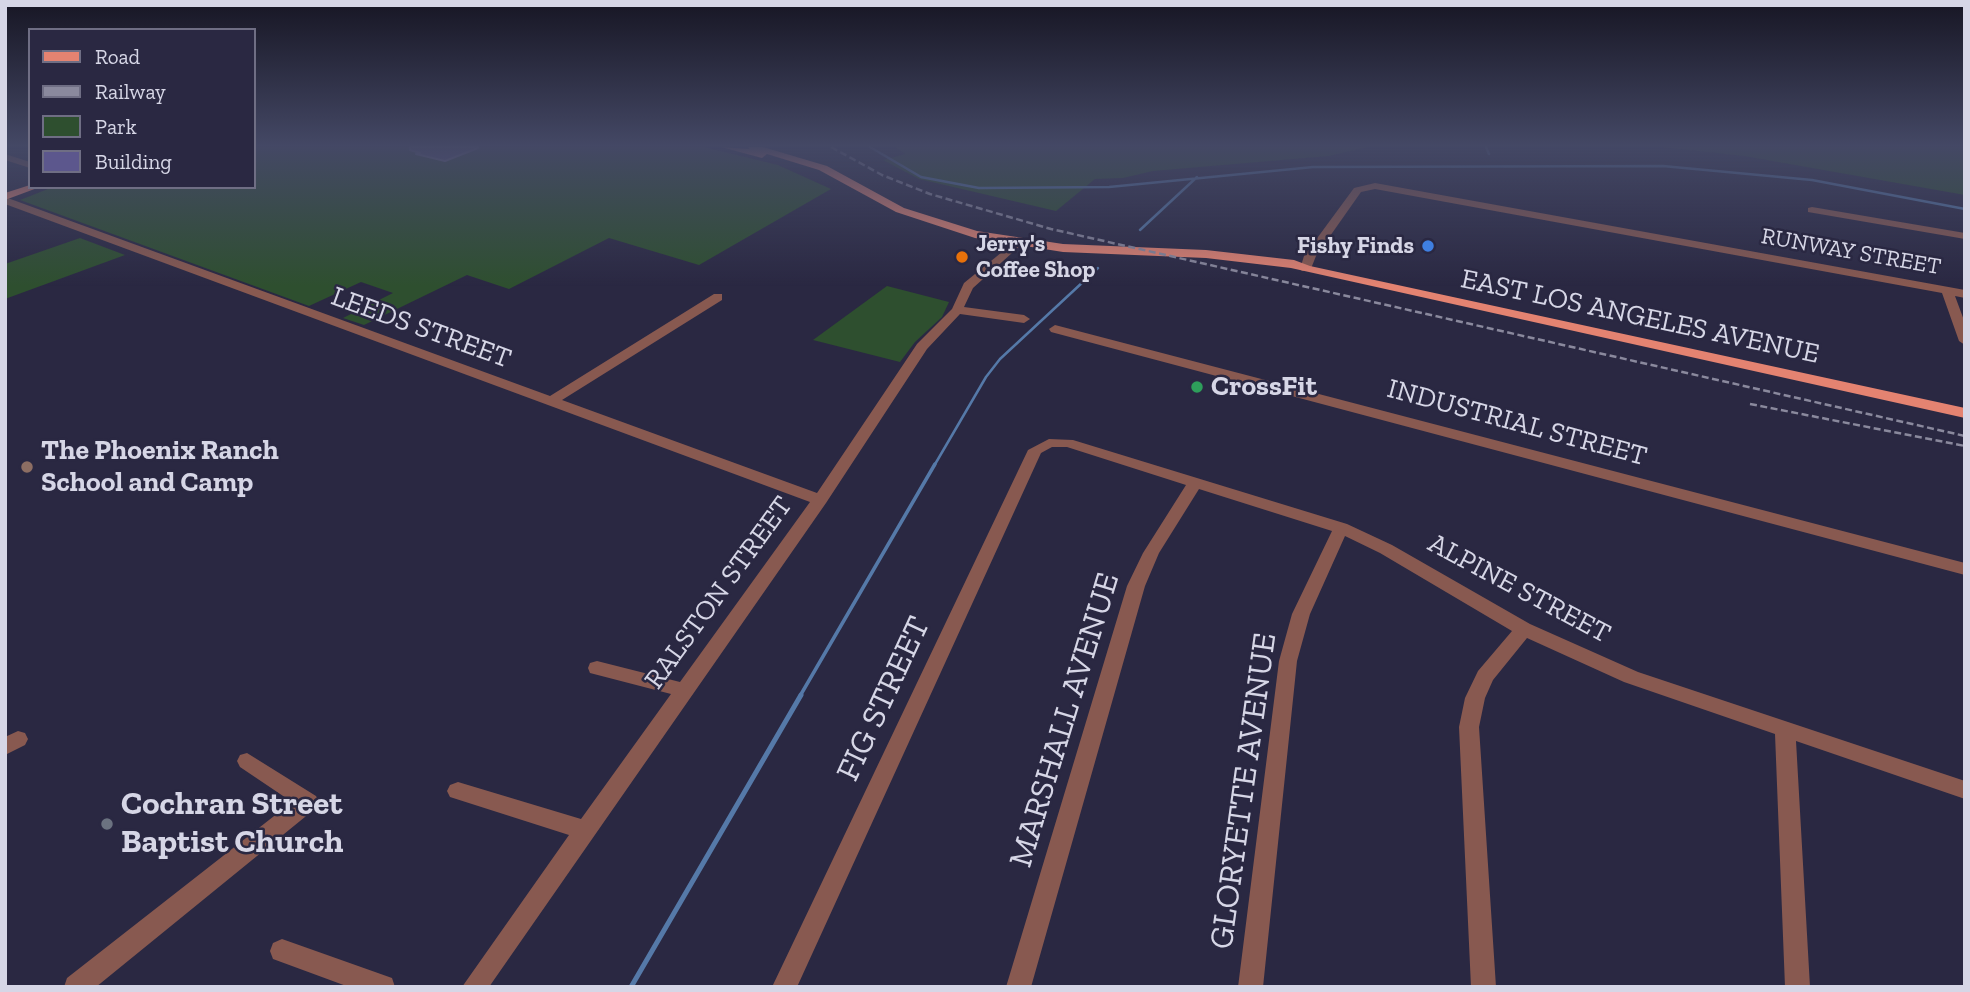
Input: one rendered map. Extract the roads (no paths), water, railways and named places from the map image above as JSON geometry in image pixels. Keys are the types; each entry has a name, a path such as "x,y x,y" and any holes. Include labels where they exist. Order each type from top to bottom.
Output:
{"main road":[{"name":"EAST LOS ANGELES AVENUE","path":"850,193 909,223 1016,246 1097,258 1205,261 1306,269 1965,413"},
{"name":"EAST LOS ANGELES AVENUE","path":"871,193 916,217 1016,246"}],"street":[{"name":"RUNWAY STREET","path":"1306,269 1310,256 1356,193"},
{"name":"RUNWAY STREET","path":"1418,193 1965,294"},
{"name":"LEEDS STREET","path":"5,198 820,500"},
{"path":"1812,210 1965,236"},
{"name":"RALSTON STREET","path":"474,987 820,500 922,347 957,310 968,286 1016,246"},
{"path":"1947,290 1965,341"},
{"path":"550,402 718,297"},
{"path":"957,310 1024,319"},
{"name":"INDUSTRIAL STREET","path":"1055,329 1965,569"},
{"name":"ALPINE STREET","path":"1046,444 1068,443 1341,528 1386,549 1524,629 1631,677 1965,790"},
{"name":"FIG STREET","path":"785,987 1035,450 1046,444"},
{"name":"MARSHALL AVENUE","path":"1018,987 1136,586 1151,553 1195,482"},
{"name":"GLORYETTE AVENUE","path":"1250,987 1288,661 1301,614 1341,528"},
{"path":"1484,987 1469,727 1475,698 1485,676 1524,629"},
{"path":"597,668 684,690"},
{"path":"1786,730 1798,987"},
{"path":"76,987 308,802 247,761"},
{"path":"458,790 585,830"},
{"path":"282,951 383,987"}],"waterway":[{"path":"1140,230 1179,193"},
{"path":"1882,193 1965,209"},
{"path":"934,466 986,377 1000,359 1098,268"},
{"path":"800,696 935,464"},
{"path":"631,987 801,695"}],"railway":[{"path":"928,193 1051,229 1965,436"},
{"path":"1750,404 1965,446"}],"place":[{"name":"Fishy Finds","path":"1428,246"},
{"name":"Jerry's Coffee Shop","path":"962,257"},
{"name":"CrossFit","path":"1197,387"},
{"name":"The Phoenix Ranch School and Camp","path":"27,467"},
{"name":"Cochran Street Baptist Church","path":"107,824"}]}
